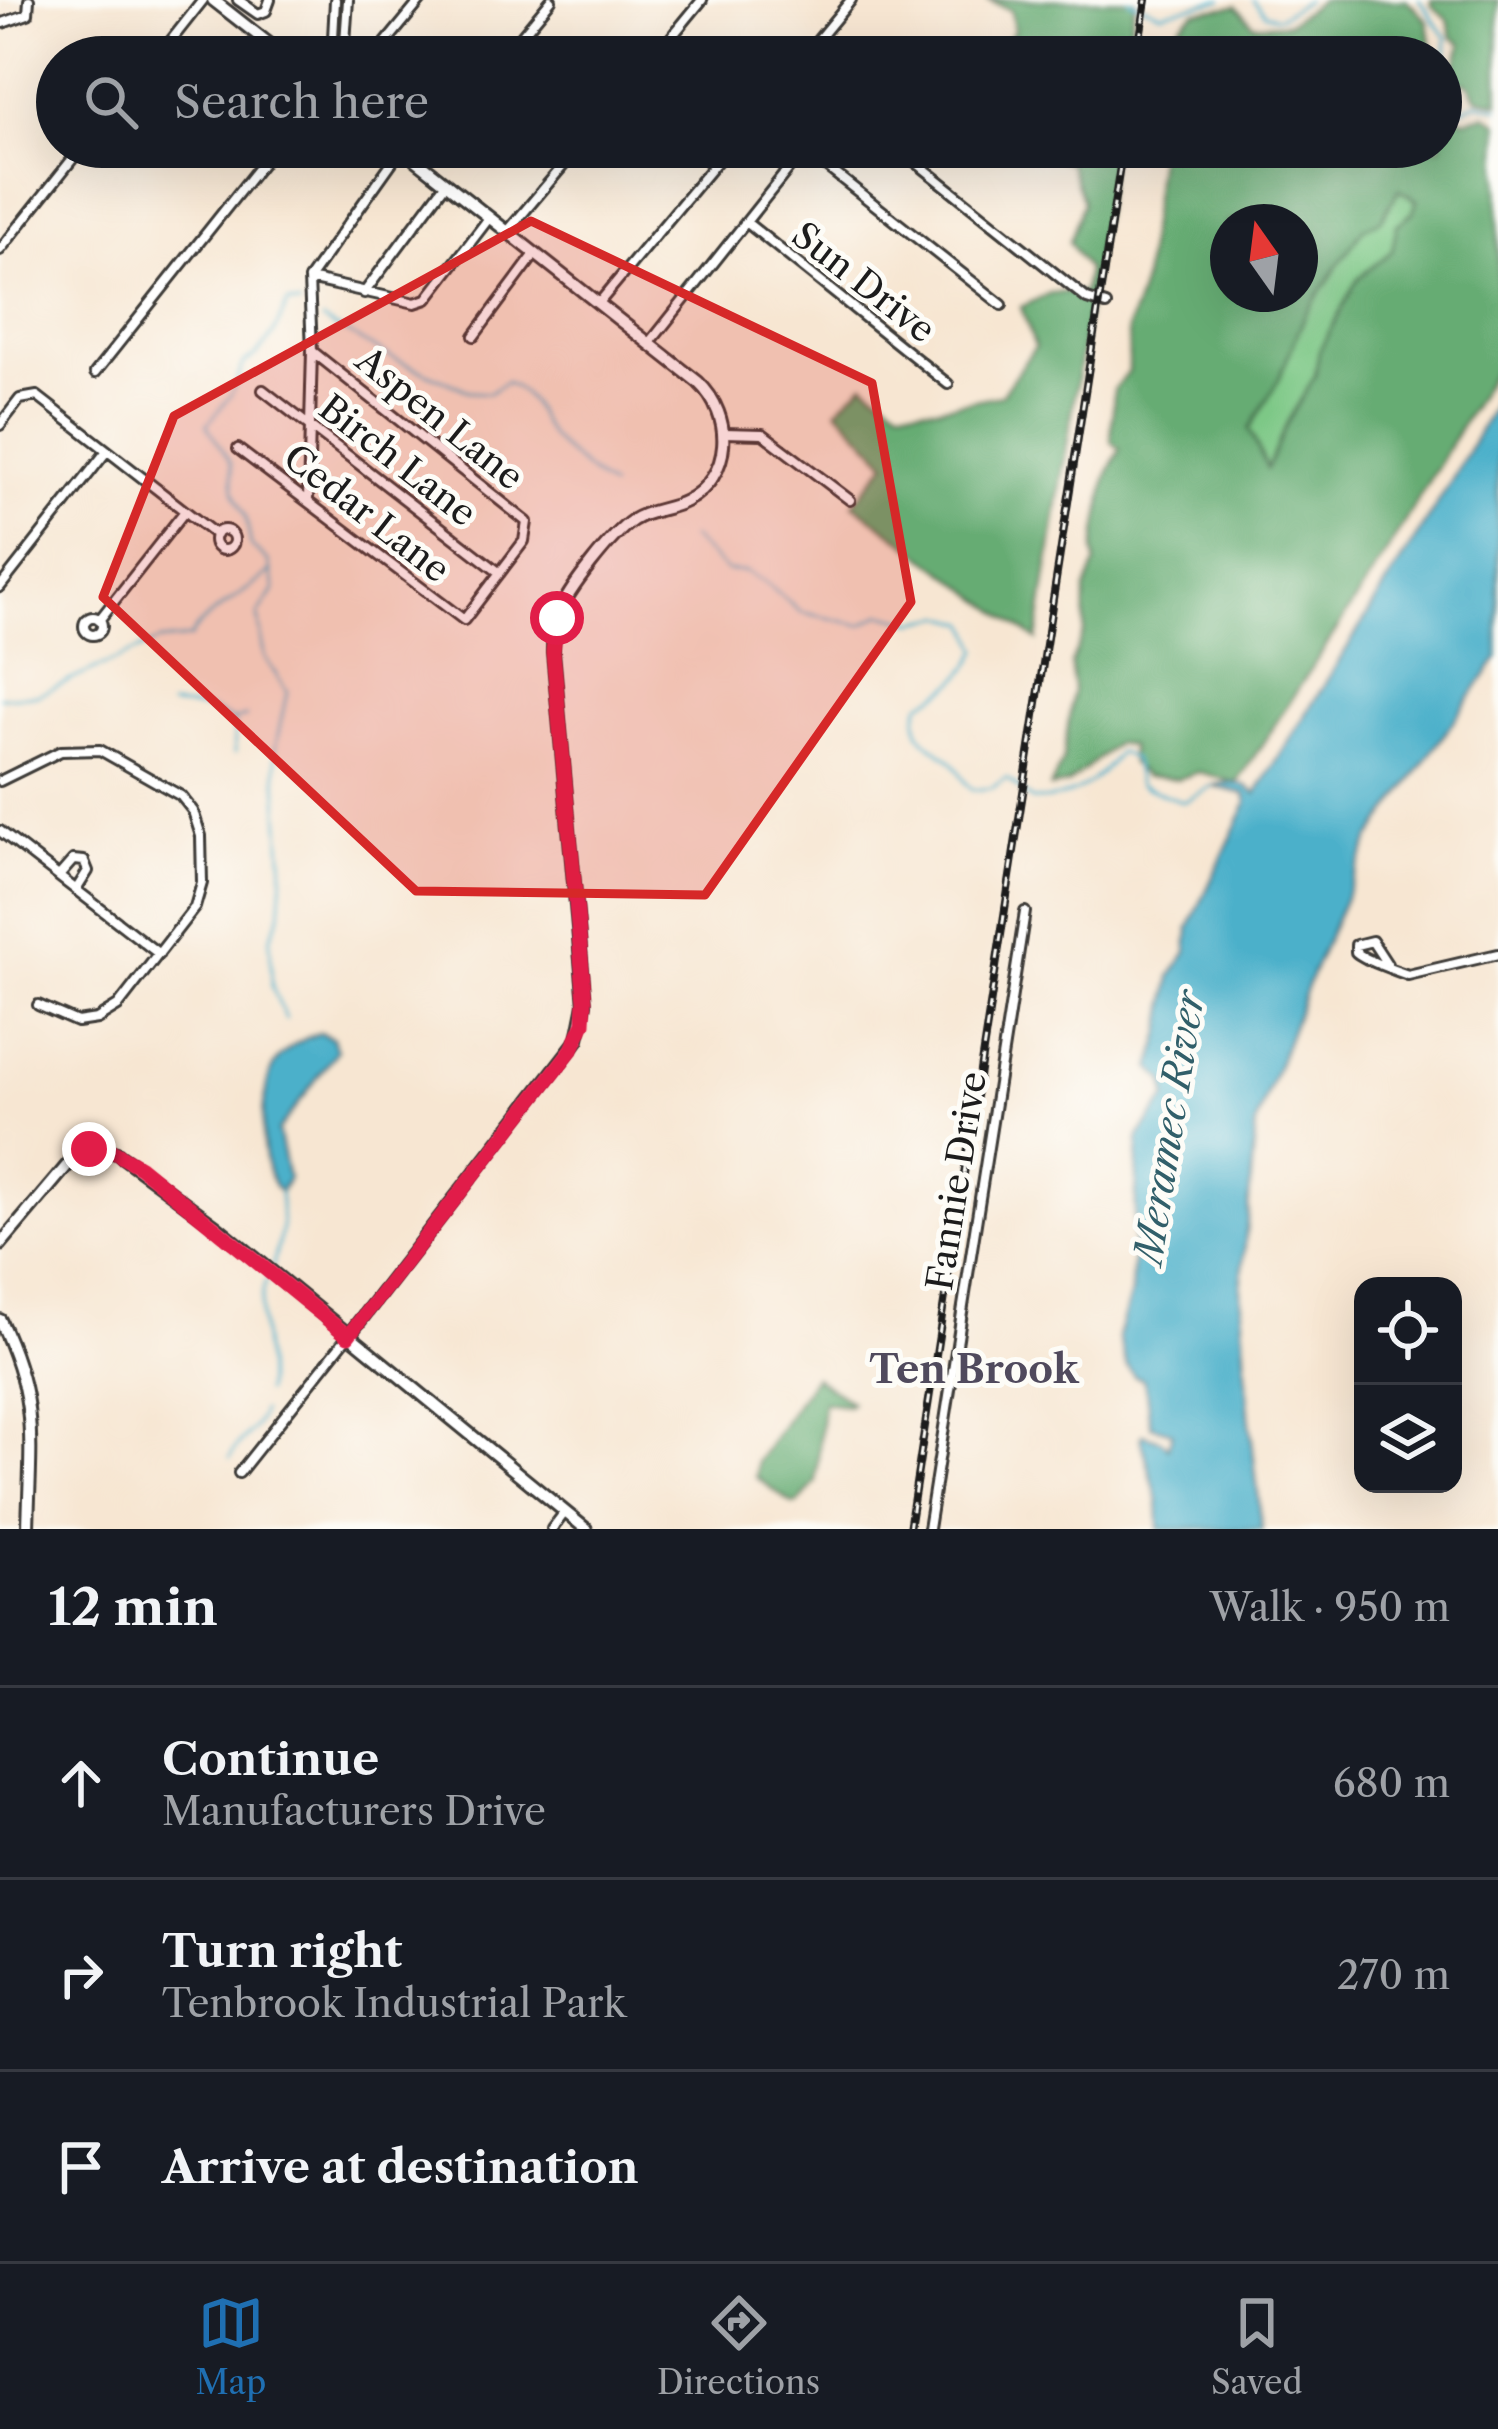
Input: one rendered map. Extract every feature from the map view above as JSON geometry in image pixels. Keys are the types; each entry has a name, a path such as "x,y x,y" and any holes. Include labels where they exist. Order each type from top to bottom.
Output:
{"street":[{"path":"0,24 28,14 29,0"},
{"path":"175,36 203,0"},
{"path":"213,0 259,36"},
{"path":"238,0 258,14 266,11 270,0"},
{"path":"333,36 335,0"},
{"path":"345,36 348,0"},
{"path":"391,36 421,0"},
{"path":"521,36 551,0"},
{"path":"672,36 702,0"},
{"path":"821,36 851,0"},
{"path":"0,250 65,168"},
{"path":"95,373 258,168"},
{"path":"308,499 309,280 387,168"},
{"path":"239,1473 572,1049 581,1031 585,1000 548,653 557,618 579,582 635,519 682,503 704,488 720,463 724,433 719,409 708,391 427,168"},
{"path":"507,232 561,168"},
{"path":"598,304 711,168"},
{"path":"649,344 789,168"},
{"path":"830,168 1002,305"},
{"path":"924,168 1087,298 1106,305"},
{"path":"364,293 446,184"},
{"path":"309,280 415,303 427,299 489,218"},
{"name":"Sun Drive","path":"746,222 948,384"},
{"path":"474,336 535,254"},
{"name":"Aspen Lane","path":"312,351 527,522 528,532 500,573"},
{"name":"Birch Lane","path":"263,390 500,573"},
{"path":"0,424 20,399 28,395 43,400 216,535"},
{"path":"724,433 767,436 850,500"},
{"name":"Cedar Lane","path":"238,449 464,620 500,573"},
{"path":"0,587 106,452"},
{"path":"100,619 185,511"},
{"path":"0,782 62,751 91,749 173,790 188,803 201,836 201,891 196,908 118,1006 97,1019 67,1020 38,1005"},
{"path":"0,831 159,954"},
{"path":"59,876 73,860 86,862 88,873 76,890"},
{"name":"Fannie Drive","path":"928,1529 1025,912"},
{"path":"1387,964 1419,976 1498,954"},
{"path":"0,1244 72,1158 89,1149 108,1150 130,1160 586,1529"},
{"path":"0,1320 22,1368 29,1397 28,1529"},
{"path":"552,1529 565,1513"}],"highlighted area":[{"path":"531,221 872,383 911,602 705,895 416,891 103,597 174,416"}],"green space":[{"path":"987,0 1135,0 1129,36 1010,36 1014,31 1011,10"},
{"path":"1321,0 1407,0 1428,22 1430,36 1180,36 1180,25 1195,12 1236,6 1254,25 1288,23"},
{"path":"1431,0 1498,0 1498,103 1477,98 1469,84 1462,82 1462,36 1452,36 1448,20"},
{"path":"1485,115 1498,122 1498,363 1385,555 1237,783 1199,772 1178,779 1145,776 1131,764 1130,746 1116,743 1068,784 1050,788 1063,760 1073,690 1071,663 1084,632 1085,591 1096,563 1106,478 1120,449 1111,441 1114,389 1129,371 1128,329 1143,282 1157,168 1462,168 1462,119","holes":["1399,189 1417,200 1413,212 1397,225 1392,251 1358,278 1319,351 1315,376 1267,468 1249,429 1278,381 1307,312 1210,312 1210,204 1318,204 1318,295 1363,229 1382,219"]},
{"path":"1071,168 1110,168 1037,640 853,504 887,462 837,409 864,383 900,408 939,407 1001,395 1035,347 1021,307 1050,293 1083,292 1087,270 1069,242 1083,202"},
{"path":"1399,189 1417,201 1413,212 1397,225 1392,251 1358,279 1319,351 1315,376 1287,423 1268,470 1249,430 1278,381 1306,313 1318,312 1318,295 1363,228 1382,219"},
{"path":"814,1377 851,1402 823,1402 816,1482 793,1504 756,1477 757,1462"}],"water":[{"name":"Meramec River","path":"1498,396 1498,658 1371,838 1309,981 1256,1123 1241,1289 1262,1529 1159,1529 1158,1501 1141,1438 1143,1434 1161,1440 1168,1447 1172,1432 1151,1426 1143,1379 1127,1367 1118,1337 1131,1293 1139,1137 1167,1097 1165,1081 1151,1068 1171,976 1187,952 1189,928 1247,803 1245,794 1213,786 1236,784 1256,794 1453,478"},
{"path":"319,1033 333,1038 337,1051 278,1131 288,1178 280,1192 267,1169 264,1151 265,1093 283,1054"}],"waterway":[{"path":"1129,0 1161,13 1222,0"},
{"path":"1253,0 1265,14 1278,17 1307,0"},
{"path":"1419,0 1446,36"},
{"path":"1462,108 1477,103 1498,108"},
{"path":"0,697 37,695 159,641 190,638 204,621 271,571 269,562 251,546 246,517 234,492 231,463 207,425 231,395 244,363 273,335 288,303 299,304"},
{"path":"322,320 471,392 489,393 506,382 530,401 558,444 611,488"},
{"path":"691,538 727,571 746,572 763,581 801,612 861,625 882,614 915,622 945,616 968,623 979,650 955,682 921,703 917,723 922,737 952,761 972,790 992,788 1006,778 1032,800 1059,797 1092,781 1119,752 1133,759 1139,785 1184,802 1213,786"},
{"path":"271,571 275,589 258,615 264,656 287,692 275,749 283,874 280,915 270,939 272,987 286,1019"},
{"path":"170,706 208,709 234,720 246,717"},
{"path":"234,720 235,753"},
{"path":"273,1266 282,1228 280,1192"},
{"path":"265,1392 261,1309 266,1281"},
{"path":"230,1458 262,1411"}],"railway":[{"path":"1140,36 1146,0"},
{"path":"909,1529 1120,168"}],"district":[{"name":"Ten Brook","path":"974,1369"}],"route":[{"path":"89,1149 112,1151 140,1167 348,1336 572,1049 581,1031 585,1000 553,652 557,618"}]}
